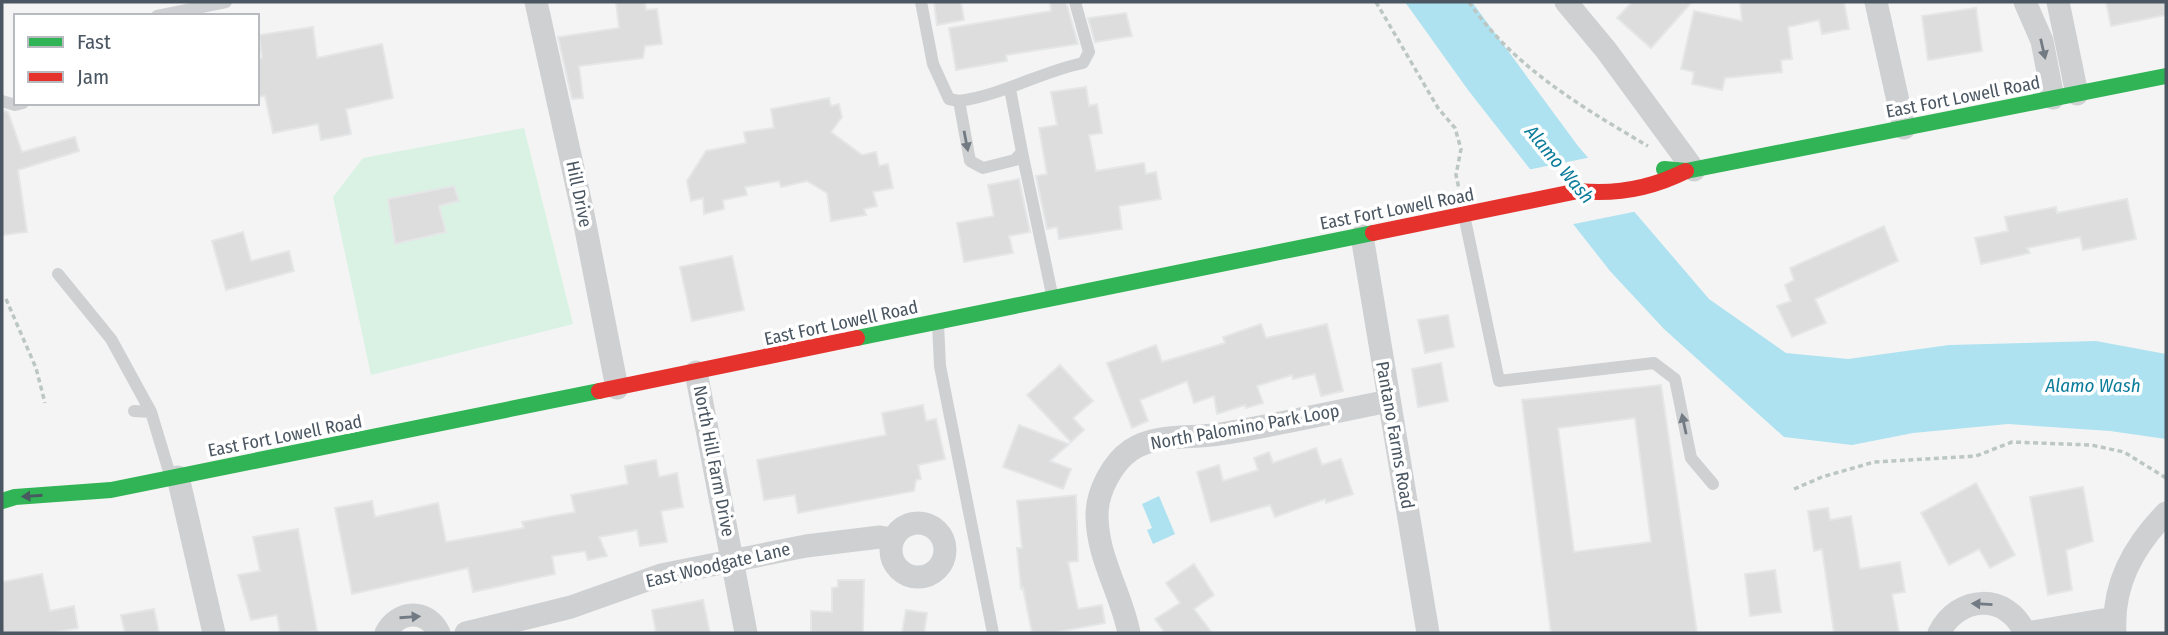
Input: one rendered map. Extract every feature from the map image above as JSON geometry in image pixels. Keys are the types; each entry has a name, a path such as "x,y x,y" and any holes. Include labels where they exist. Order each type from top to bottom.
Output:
{"street":[{"name":"Hill Drive","path":"536,2 582,209 617,388"},
{"path":"1566,2 1606,50 1690,170"},
{"path":"1876,2 1903,128"},
{"path":"2025,2 2042,41 2053,98"},
{"path":"2058,2 2077,94"},
{"name":"East Fort Lowell Road","path":"2,501 15,497 111,490 175,478 1524,204 1578,191 1589,183 1670,180 1690,170 2166,76"},
{"name":"Pantano Farms Road","path":"1362,236 1429,633"},
{"name":"North Hill Farm Drive","path":"696,372 746,633"},
{"name":"North Palomino Park Loop","path":"1129,633 1100,548 1097,512 1105,482 1116,465 1132,450 1152,442 1217,435 1389,401"},
{"path":"175,478 214,633"},
{"name":"East Fort Lowell Road","path":"49,513 111,490"},
{"path":"1939,633 1949,615 1970,603 1986,601 2007,609 2026,633 2115,626 2113,607 2127,562 2166,513"},
{"name":"East Woodgate Lane","path":"466,633 571,607 661,575 806,546 880,537 892,539"},
{"path":"386,633 398,618 415,614 432,622 439,633"}],"lane":[{"path":"167,14 226,2"},
{"path":"921,2 933,64 949,99 959,101 1010,89 1052,71 1083,63 1089,52 1075,2"},
{"path":"1010,89 1053,299"},
{"path":"959,101 970,161 983,168 1015,160 1022,152"},
{"path":"1464,215 1499,381 1654,363 1675,379 1691,458 1713,484"},
{"path":"58,274 111,339 151,412 175,478"},
{"path":"938,322 940,366 993,633"},
{"path":"134,411 151,412"}],"path":[{"path":"1376,2 1438,108 1455,128 1461,149 1456,175 1464,215"},
{"path":"1469,2 1483,24 1545,80 1653,149"},
{"path":"6,299 36,369 45,403"},
{"path":"1794,489 1822,477 1874,462 1976,456 2012,442 2091,445 2124,452 2166,478"}],"green space":[{"path":"524,128 573,324 371,375 333,197 363,158"}],"water":[{"name":"Alamo Wash","path":"1405,2 1472,2 1578,146 1709,299 1786,353 1848,359 1949,345 2096,341 2166,354 2166,439 2110,431 2008,424 1913,433 1852,445 1784,437 1664,329 1610,271 1468,90"},
{"path":"1159,496 1175,534 1153,544 1147,530 1152,528 1142,504"}],"pier":[{"path":"1592,157 1638,211 1569,225 1527,170"}],"building":[{"path":"616,2 645,2 646,10 657,9 662,44 645,46 643,58 579,66 583,98 572,99 558,37 619,28"},
{"path":"934,2 961,2 964,20 937,25"},
{"path":"1050,2 1066,2 1078,44 1006,55 1007,61 956,70 949,28 1051,11"},
{"path":"1632,2 1692,2 1651,48 1617,18"},
{"path":"1740,2 1844,2 1849,29 1822,34 1819,20 1788,27 1792,59 1781,60 1782,72 1725,78 1722,90 1692,84 1694,72 1681,69 1694,11 1742,21"},
{"path":"2106,2 2166,2 2166,15 2111,26"},
{"path":"1976,8 1982,51 1928,60 1922,16"},
{"path":"1126,13 1132,36 1095,42 1088,18"},
{"path":"313,27 317,58 382,44 393,98 346,109 351,134 321,140 318,124 273,133 265,96 259,97 259,59 262,58 259,35"},
{"path":"1086,87 1089,106 1097,104 1102,133 1089,135 1096,171 1144,163 1146,174 1156,172 1161,199 1119,206 1122,229 1059,239 1057,227 1047,229 1036,176 1047,174 1039,128 1057,125 1051,92"},
{"path":"829,98 831,106 839,104 842,117 831,132 862,155 876,152 879,166 888,164 893,188 873,192 877,206 864,209 866,215 831,221 827,193 807,181 781,187 779,181 745,187 747,195 723,200 724,209 704,214 703,198 691,201 687,181 706,151 746,143 744,132 774,128 771,109"},
{"path":"2,110 8,112 22,152 75,137 79,151 18,170 27,232 2,235"},
{"path":"1019,179 1030,232 1009,236 1013,253 964,262 957,223 994,216 988,185"},
{"path":"454,186 459,201 439,206 446,232 395,244 388,199"},
{"path":"2127,199 2136,239 2083,250 2080,237 2027,248 2030,253 1981,264 1975,238 2008,231 2005,217 2056,207 2057,213"},
{"path":"1884,226 1898,261 1815,299 1826,323 1792,337 1777,306 1791,301 1785,285 1794,280 1790,268"},
{"path":"243,232 251,261 289,251 294,271 226,290 212,241"},
{"path":"732,256 744,310 692,321 680,267"},
{"path":"1448,315 1454,347 1425,353 1418,320"},
{"path":"1261,324 1266,338 1327,324 1343,391 1321,396 1315,374 1293,379 1292,375 1257,386 1263,403 1246,408 1245,405 1217,414 1214,396 1194,403 1187,381 1140,400 1148,421 1132,428 1107,363 1156,345 1162,362 1225,343 1223,337"},
{"path":"1441,363 1448,401 1418,407 1412,369"},
{"path":"1060,365 1093,401 1073,418 1084,430 1071,442 1027,395"},
{"path":"1661,385 1697,633 1551,633 1522,400","holes":["1635,418 1651,542 1574,552 1558,428"]},
{"path":"923,405 926,421 936,419 945,459 918,465 921,479 916,480 914,491 798,513 795,495 764,500 757,460 886,435 882,413"},
{"path":"1019,425 1069,444 1050,461 1071,469 1063,489 1003,467"},
{"path":"1316,448 1322,465 1341,459 1353,494 1326,503 1325,499 1275,517 1270,505 1211,522 1197,472 1219,465 1223,481 1258,470 1254,458 1269,452 1273,463"},
{"path":"656,460 659,477 677,473 683,507 661,511 667,542 640,546 637,530 599,537 607,556 588,560 585,551 552,556 555,574 473,592 468,568 352,594 335,508 372,501 375,517 438,503 446,542 524,528 522,522 575,512 571,495 628,484 625,466"},
{"path":"1976,483 2015,555 1990,568 1979,549 1949,565 1921,513"},
{"path":"2083,487 2093,541 2066,550 2072,590 2048,595 2030,497"},
{"path":"1076,495 1078,561 1068,562 1078,609 1102,605 1105,623 1052,633 1032,633 1023,588 1021,589 1017,548 1022,548 1017,501"},
{"path":"1828,508 1830,520 1851,516 1860,569 1900,562 1905,592 1892,594 1899,633 1834,633 1822,549 1814,551 1808,511"},
{"path":"298,529 317,631 280,633 277,615 251,620 238,575 260,571 253,537"},
{"path":"1194,564 1214,595 1194,609 1212,633 1165,633 1155,619 1180,603 1166,583"},
{"path":"1775,570 1781,612 1750,616 1745,574"},
{"path":"42,574 50,611 74,606 78,628 51,633 2,633 2,582"},
{"path":"838,580 864,580 863,633 811,633 811,611 832,612 832,588 838,587"},
{"path":"703,600 710,633 656,633 652,610"},
{"path":"154,609 159,633 125,633 121,615"},
{"path":"906,610 927,613 924,633 902,633"}],"traffic: fast":[{"path":"1664,169 1686,171 2166,76"},
{"path":"857,338 1373,233"},
{"path":"2,501 15,497 111,490 599,391"}],"traffic: jam":[{"path":"1373,233 1578,191 1634,189 1686,171"},
{"path":"599,391 857,338"}]}
